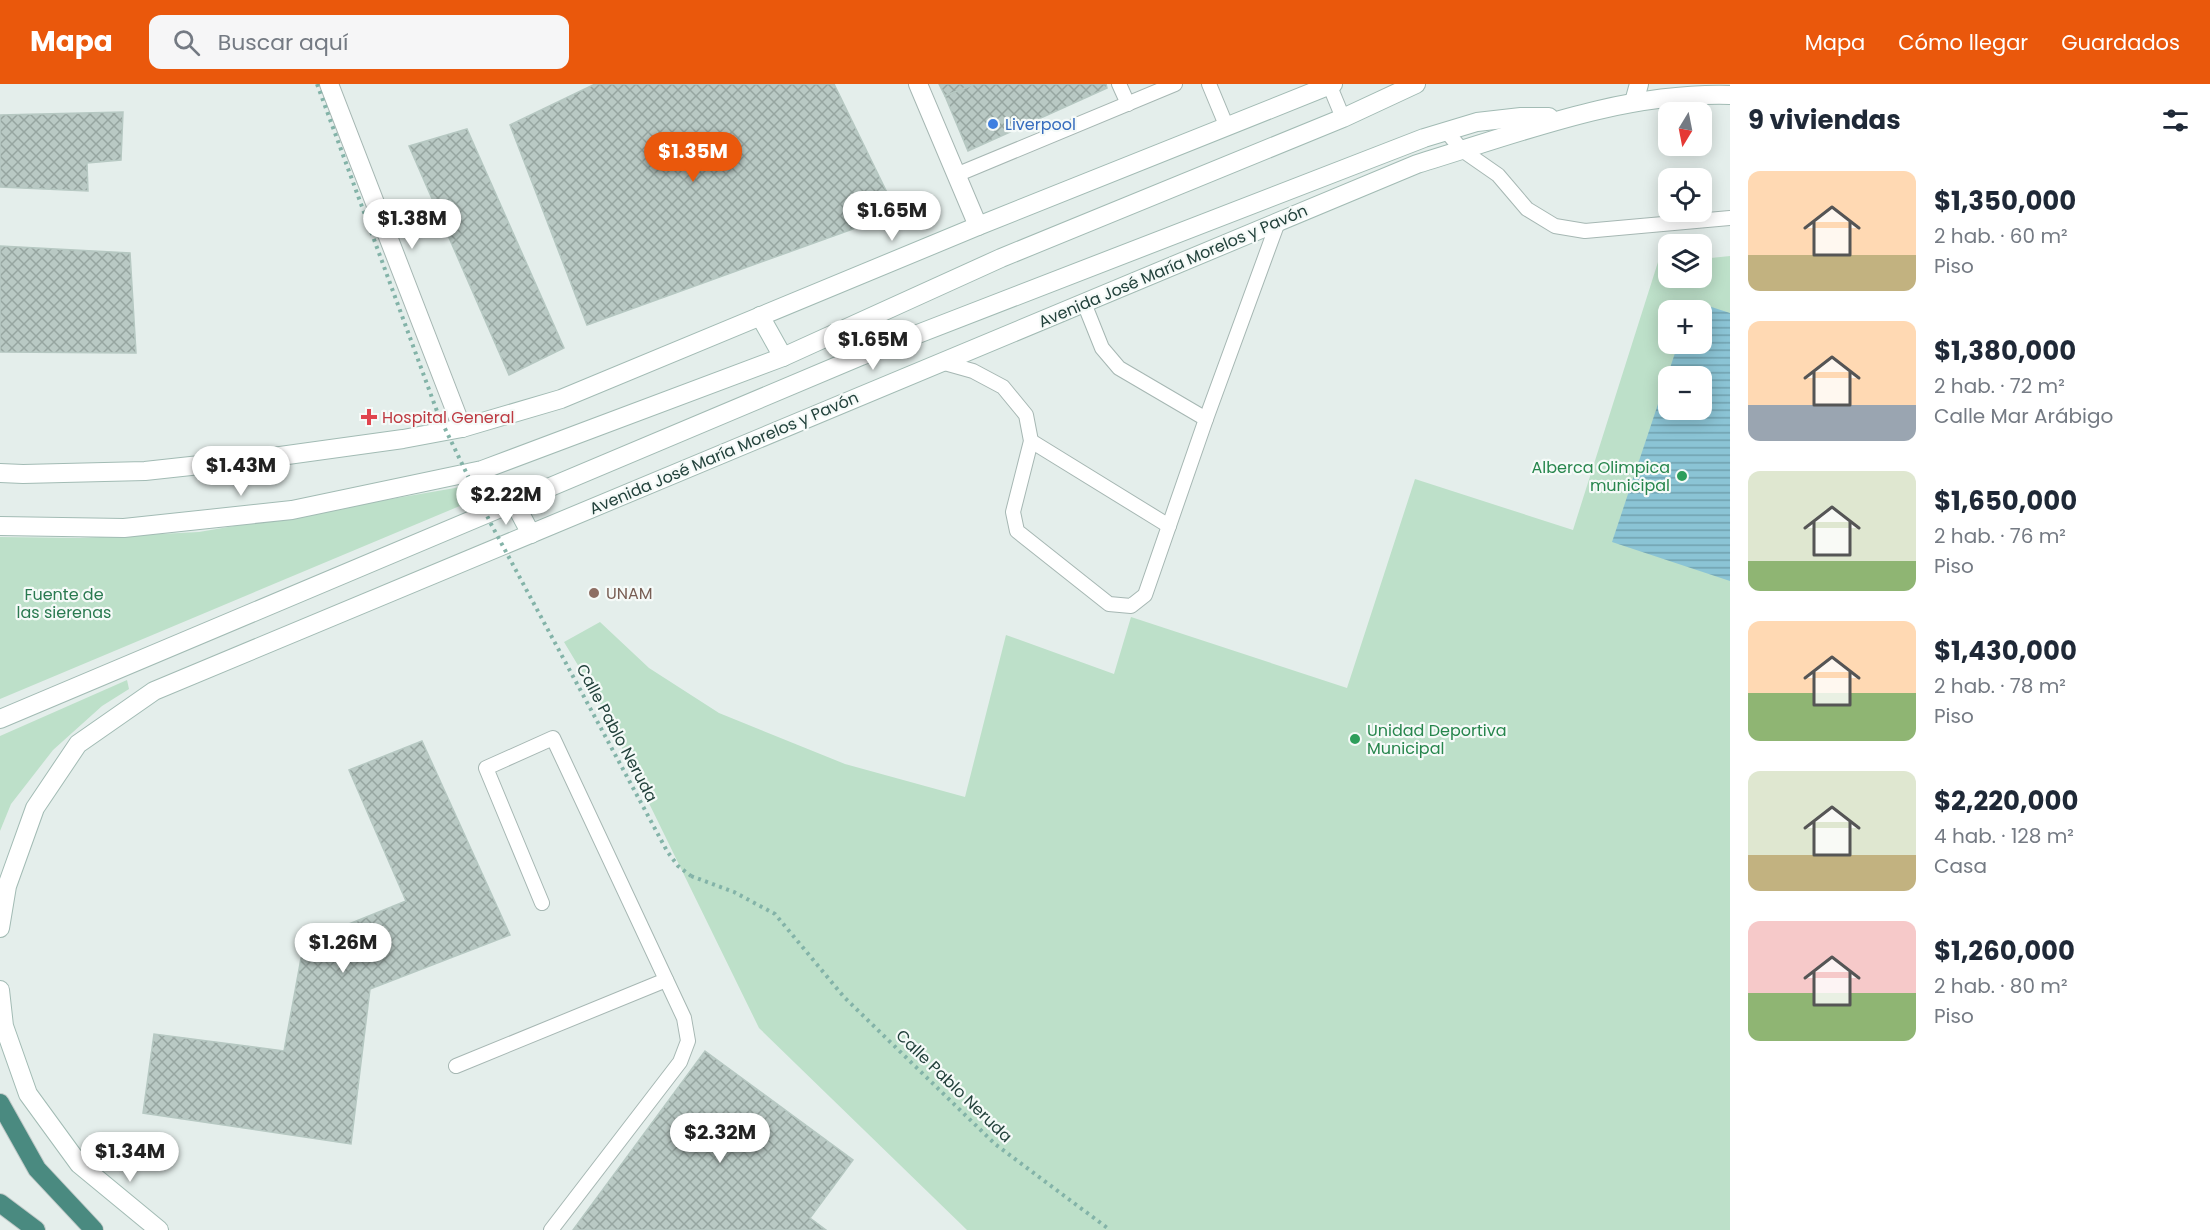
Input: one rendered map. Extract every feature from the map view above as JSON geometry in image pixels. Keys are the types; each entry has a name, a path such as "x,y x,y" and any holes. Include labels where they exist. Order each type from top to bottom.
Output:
{"highway":[{"path":"0,1103 37,1169 94,1230"},
{"path":"0,1203 36,1230"}],"main road":[{"path":"329,84 462,428"},
{"path":"918,84 978,226"},
{"path":"0,473 145,471 332,449 462,428 561,399 978,226 1330,84"},
{"path":"0,526 124,528 292,510 482,470 783,357 1001,258 1342,118 1416,84"},
{"path":"1634,102 1639,84"},
{"name":"Avenida José María Morelos y Pavón","path":"0,928 7,886 35,808 78,744 154,691 1417,164 1565,118 1634,102 1730,95"},
{"name":"Avenida José María Morelos y Pavón","path":"0,719 861,356 1424,138 1477,122 1510,118 1565,118"},
{"path":"760,316 783,357"},
{"path":"514,502 531,534"},
{"path":"0,990 4,1026 28,1094 79,1164 159,1230"}],"lane":[{"path":"1119,84 1128,104"},
{"path":"956,175 1174,84"},
{"path":"1209,84 1226,125"},
{"path":"1330,84 1342,118"},
{"path":"1446,131 1462,150 1498,175 1527,209 1555,226 1584,231 1730,218"},
{"path":"941,362 973,371 1003,387 1026,415 1031,441 1012,512 1017,531 1109,604 1131,606 1145,595 1206,418 1278,222"},
{"path":"1084,303 1102,348 1119,368 1206,418"},
{"path":"1031,441 1169,526"},
{"path":"542,903 486,768 553,738 684,1018 688,1041 680,1062 551,1230"},
{"path":"456,1066 666,980"}],"path":[{"name":"Calle Pablo Neruda","path":"317,84 438,414 491,524 678,866 691,876 734,892 775,914 844,997 995,1144 1110,1230"}],"green space":[{"name":"Unidad Deportiva Municipal","path":"1730,256 1730,1230 967,1230 759,1028 597,697 564,642 600,622 649,668 719,713 845,764 965,797 1006,635 1114,674 1131,617 1347,688 1415,479 1573,530 1658,262 1658,288 1712,288 1712,258"},
{"name":"Fuente de las sierenas","path":"498,474 505,487 0,699 0,537 80,538 199,532 455,488"},
{"path":"127,680 129,689 102,706 53,750 11,804 0,831 0,736"}],"water":[{"name":"Alberca Olimpica municipal","path":"1712,307 1730,313 1730,581 1612,542 1658,404 1658,420 1712,420 1712,366 1671,366 1675,354 1712,354"}],"building":[{"path":"595,84 834,84 897,213 587,325 510,125"},
{"path":"939,84 975,84 945,96"},
{"name":"Liverpool","path":"975,84 1106,84 1107,88 968,151 945,96"},
{"path":"123,112 121,160 87,163 88,191 0,187 0,115"},
{"path":"467,129 564,348 509,375 409,146"},
{"path":"0,246 130,253 136,353 0,352"},
{"path":"422,741 510,935 370,989 351,1144 143,1113 154,1034 284,1051 304,942 406,901 349,770"},
{"path":"705,1051 853,1160 810,1218 826,1230 573,1230"}],"place":[{"name":"Liverpool","path":"993,124"},
{"name":"Hospital General","path":"369,417"},
{"name":"Alberca Olimpica municipal","path":"1682,476"},
{"name":"UNAM","path":"594,593"},
{"name":"Unidad Deportiva Municipal","path":"1355,739"}]}
